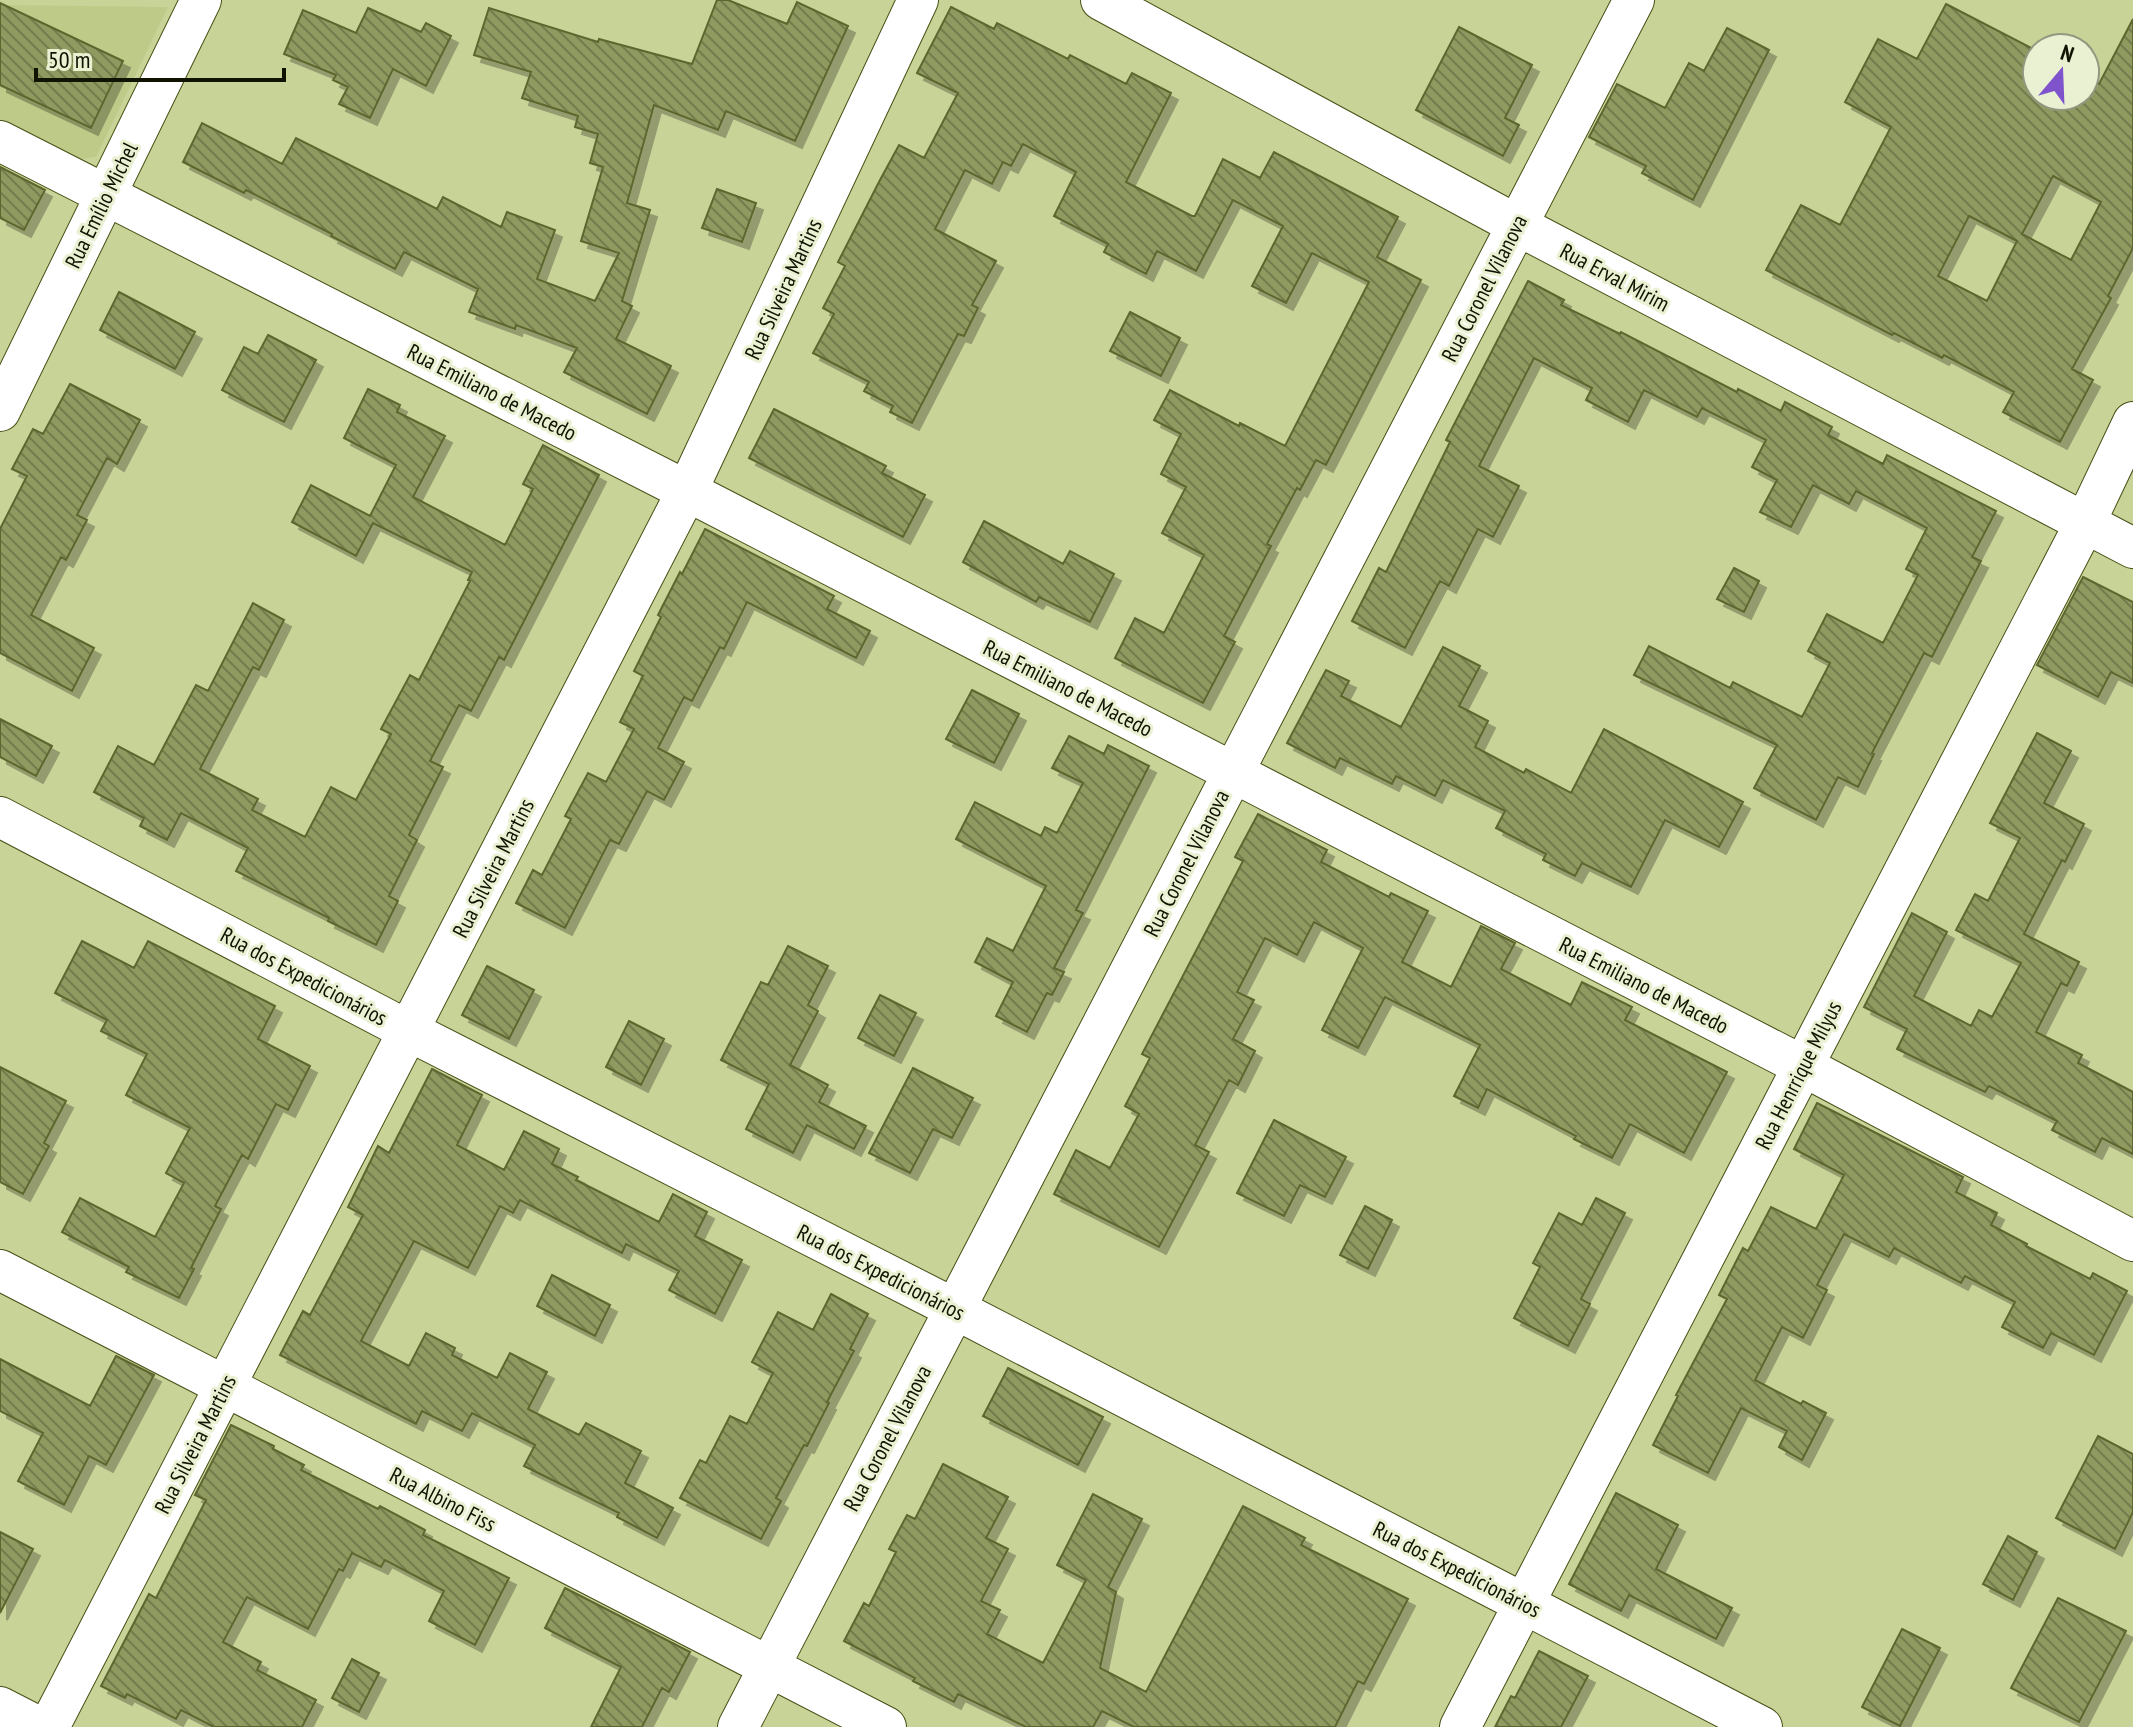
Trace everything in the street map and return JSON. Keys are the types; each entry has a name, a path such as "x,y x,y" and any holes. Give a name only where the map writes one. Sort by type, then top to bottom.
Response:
{"street":[{"name":"Rua Emílio Michel","path":"0,411 201,0"},
{"name":"Rua Silveira Martins","path":"49,1727 687,491 918,0"},
{"name":"Rua Erval Mirim","path":"1101,0 1517,225 2133,548"},
{"name":"Rua Coronel Vilanova","path":"738,1727 1634,0"},
{"name":"Rua Emiliano de Macedo","path":"0,141 1803,1066 2133,1241"},
{"name":"Rua Henrrique Milyus","path":"1460,1727 2085,523 2133,422"},
{"name":"Rua dos Expedicionários","path":"0,817 409,1031 955,1309 1762,1727"},
{"name":"Rua Albino Fiss","path":"0,1270 886,1727"},
{"path":"0,1707 39,1727"}],"shaded area":[{"path":"0,5 168,7 96,157 0,169"}],"building":[{"path":"717,0 728,0 787,24 797,2 848,26 795,141 726,111 718,130 654,105 627,203 650,210 622,301 632,306 616,339 671,366 647,414 564,372 577,348 516,325 515,329 469,312 478,289 404,252 395,269 246,190 244,193 183,162 202,123 282,164 296,138 437,209 443,197 501,227 507,212 555,230 537,279 595,301 619,253 581,241 603,167 590,163 598,134 575,127 578,116 522,98 531,72 474,55 489,8 598,42 599,39 692,64"},
{"path":"0,3 123,61 91,128 0,85"},
{"path":"1946,4 2021,43 2021,112 2101,112 2101,80 2133,19 2133,248 2108,296 2111,298 2072,369 2093,380 2060,442 2003,412 2014,392 1944,355 1942,358 1894,333 1892,335 1766,270 1801,205 1840,225 1891,127 1845,102 1878,39 1917,59","holes":["2053,176 2101,202 2071,260 2022,234","1969,216 2017,241 1987,301 1938,276"]},
{"path":"951,7 994,29 997,23 1068,59 1070,55 1126,84 1132,73 1171,93 1126,182 1195,216 1223,159 1260,178 1274,152 1398,217 1377,257 1421,280 1326,465 1316,460 1267,544 1271,546 1224,636 1235,642 1203,703 1115,658 1135,618 1164,633 1204,555 1162,533 1186,487 1161,474 1181,434 1154,420 1170,390 1285,446 1369,282 1312,253 1286,303 1252,286 1283,226 1233,200 1196,271 1157,251 1146,274 1104,252 1108,244 1054,216 1076,172 1023,144 1011,166 1003,162 992,184 965,170 935,229 996,261 972,305 978,308 964,336 958,334 912,423 890,412 893,406 864,391 869,382 813,353 834,314 823,308 845,266 838,262 899,145 924,158 958,93 917,73"},
{"path":"368,8 421,32 426,23 451,36 426,86 393,69 370,118 339,104 348,87 333,80 336,75 284,54 303,10 356,33"},
{"path":"1459,27 1532,65 1505,118 1519,125 1503,156 1416,110"},
{"path":"1727,28 1769,50 1693,200 1642,173 1646,166 1589,137 1617,84 1665,108 1689,63 1704,71"},
{"path":"0,167 45,190 24,230 0,218"},
{"path":"717,189 756,203 742,242 702,228"},
{"path":"1528,281 1564,300 1561,305 1737,392 1738,389 1781,411 1785,402 1832,427 1828,435 1883,464 1887,455 1996,511 1972,557 1981,561 1932,657 1924,653 1872,753 1858,787 1838,777 1816,820 1754,788 1777,745 1634,675 1649,646 1730,688 1733,682 1802,717 1830,663 1808,651 1827,614 1883,643 1918,575 1906,569 1927,528 1856,491 1849,504 1813,485 1791,527 1760,512 1777,480 1752,467 1766,440 1702,408 1697,417 1644,390 1628,422 1586,400 1592,388 1534,358 1479,466 1519,486 1493,537 1478,529 1449,586 1440,581 1405,648 1352,621 1379,568 1386,572 1450,442 1446,440"},
{"path":"119,292 195,332 175,369 100,330"},
{"path":"1130,312 1180,338 1161,376 1110,351"},
{"path":"268,335 316,360 284,422 222,390 244,347 258,354"},
{"path":"70,384 140,420 117,464 107,458 77,515 87,520 66,560 61,557 31,615 94,648 72,691 0,653 0,529 27,476 12,469 33,429 43,434"},
{"path":"368,389 400,405 397,412 445,436 413,497 505,545 533,489 523,484 543,445 599,475 504,660 499,657 471,711 459,705 430,761 443,767 409,835 417,840 389,896 398,901 376,945 236,871 248,848 181,813 167,840 140,826 144,818 94,792 118,746 154,765 196,685 208,691 253,603 284,620 259,670 253,667 200,769 258,799 252,810 305,837 331,787 356,800 391,734 381,729 410,675 419,680 472,572 373,523 356,556 292,522 311,485 370,516 396,465 344,438"},
{"path":"774,409 886,466 882,473 925,495 903,537 749,458"},
{"path":"984,521 1063,564 1070,551 1114,574 1090,622 1039,597 1036,602 963,562"},
{"path":"705,529 834,596 827,609 870,631 856,658 747,602 724,649 720,647 692,701 684,697 658,748 684,762 664,800 647,791 619,844 610,840 565,928 516,903 533,870 542,875 571,819 565,816 588,773 606,782 634,729 620,722 643,676 634,671 661,617 658,615"},
{"path":"1734,568 1759,581 1744,612 1717,599"},
{"path":"2083,577 2133,602 2133,683 2111,672 2098,697 2037,665"},
{"path":"1443,647 1480,666 1459,706 1488,721 1475,747 1571,793 1604,729 1743,802 1719,847 1665,820 1631,887 1582,863 1575,876 1543,860 1546,854 1496,828 1505,811 1443,780 1435,796 1396,776 1392,784 1340,758 1335,768 1287,743 1326,670 1349,681 1341,696 1401,727"},
{"path":"972,690 1019,714 994,763 946,739"},
{"path":"0,719 52,746 36,776 0,757"},
{"path":"2037,733 2071,751 2044,803 2084,824 2024,934 2079,962 2067,986 2061,983 2036,1032 2082,1055 2078,1063 2133,1092 2133,1154 2102,1138 2095,1152 2052,1130 2057,1121 1989,1086 1985,1092 1897,1049 1907,1029 1864,1007 1912,913 1947,932 1914,996 1971,1026 1979,1010 1992,1017 2021,963 1956,930 1975,894 1988,901 2020,838 1990,823"},
{"path":"1069,736 1104,754 1108,745 1149,766 1076,910 1083,913 1054,968 1064,972 1052,995 1047,993 1027,1032 996,1016 1013,982 975,962 987,938 1013,951 1046,886 956,839 975,802 1041,836 1045,827 1057,833 1083,783 1052,768"},
{"path":"1258,814 1327,850 1321,862 1389,897 1391,893 1428,911 1402,962 1451,987 1481,926 1515,943 1501,969 1571,1005 1582,982 1632,1007 1625,1020 1727,1072 1684,1153 1630,1124 1612,1158 1487,1089 1478,1108 1454,1096 1480,1045 1385,997 1358,1048 1322,1030 1363,948 1314,922 1297,955 1265,938 1237,992 1254,1000 1233,1039 1255,1051 1238,1085 1229,1080 1195,1145 1209,1152 1159,1247 1054,1194 1076,1150 1110,1168 1139,1114 1125,1106 1150,1058 1142,1054 1243,861 1235,857"},
{"path":"82,941 134,968 148,941 275,1006 258,1039 310,1066 288,1110 276,1104 248,1159 242,1155 215,1206 221,1209 179,1298 126,1272 129,1267 62,1232 80,1198 155,1237 184,1183 166,1173 190,1128 126,1095 147,1054 101,1031 107,1020 55,993"},
{"path":"788,946 828,966 808,1005 818,1011 790,1065 828,1085 819,1102 866,1126 854,1149 807,1125 793,1153 746,1129 769,1084 721,1060 761,982 768,985"},
{"path":"487,966 534,990 509,1039 462,1015"},
{"path":"880,995 916,1013 894,1056 858,1038"},
{"path":"629,1021 664,1039 641,1085 606,1067"},
{"path":"0,1067 66,1101 44,1143 49,1146 23,1194 0,1182"},
{"path":"913,1068 973,1098 952,1138 933,1129 910,1173 869,1153"},
{"path":"432,1069 482,1095 457,1145 504,1170 524,1131 559,1149 552,1164 578,1177 576,1180 659,1222 673,1194 707,1212 695,1236 742,1260 715,1314 669,1290 679,1271 626,1244 622,1253 520,1200 513,1213 500,1206 468,1268 414,1241 361,1341 409,1366 426,1333 455,1348 452,1355 497,1378 510,1353 547,1372 528,1409 579,1435 586,1423 641,1451 625,1483 673,1508 657,1538 617,1517 619,1513 524,1466 535,1445 472,1413 462,1431 422,1411 416,1424 280,1355 303,1311 310,1315 363,1215 348,1207 378,1146 389,1153"},
{"path":"1817,1103 1963,1177 1956,1192 1997,1213 1991,1225 2090,1279 2093,1273 2127,1291 2094,1355 2051,1333 2043,1348 2002,1327 2015,1302 1965,1276 1961,1283 1894,1248 1889,1257 1844,1234 1817,1285 1827,1290 1803,1338 1782,1327 1755,1380 1826,1413 1802,1460 1779,1447 1787,1431 1741,1408 1708,1473 1653,1445 1727,1299 1719,1295 1743,1248 1748,1251 1771,1207 1816,1229 1844,1175 1794,1149"},
{"path":"1274,1120 1346,1157 1325,1197 1300,1185 1284,1216 1237,1193"},
{"path":"1596,1198 1625,1213 1581,1299 1590,1304 1568,1346 1514,1318 1540,1267 1533,1263 1559,1213 1582,1225"},
{"path":"1365,1206 1392,1220 1368,1269 1340,1255"},
{"path":"552,1275 610,1305 595,1336 537,1306"},
{"path":"831,1294 868,1314 850,1349 854,1351 829,1403 776,1498 781,1501 761,1539 680,1498 700,1460 706,1463 730,1416 747,1424 773,1373 752,1362 778,1312 813,1330"},
{"path":"116,1356 154,1375 106,1465 89,1456 64,1505 18,1481 43,1433 0,1411 0,1359 90,1406"},
{"path":"1008,1368 1103,1417 1078,1465 983,1416"},
{"path":"231,1425 304,1465 301,1470 378,1509 380,1506 425,1530 423,1535 509,1578 475,1645 429,1621 444,1591 385,1560 381,1567 352,1553 343,1571 339,1569 308,1629 247,1597 223,1642 261,1662 257,1670 316,1700 302,1727 214,1727 181,1710 176,1719 127,1694 125,1698 101,1686 149,1594 156,1598 206,1500 195,1495"},
{"path":"2098,1436 2133,1454 2133,1512 2115,1549 2056,1518"},
{"path":"943,1464 1008,1497 986,1538 1008,1549 981,1601 1000,1610 987,1634 1043,1663 1086,1580 1057,1565 1093,1494 1142,1519 1108,1587 1116,1592 1100,1668 1146,1692 1243,1506 1305,1538 1301,1545 1408,1599 1364,1684 1358,1681 1335,1727 1134,1727 1102,1711 1093,1727 1026,1727 958,1694 954,1702 844,1641 864,1603 869,1606 896,1552 889,1549 907,1515 915,1519"},
{"path":"1616,1493 1678,1525 1656,1569 1732,1608 1716,1639 1629,1595 1621,1611 1569,1584"},
{"path":"0,1532 33,1549 0,1613"},
{"path":"2008,1536 2037,1552 2013,1600 1983,1584"},
{"path":"565,1588 690,1652 669,1692 662,1688 642,1727 591,1727 621,1667 545,1628"},
{"path":"2058,1598 2126,1631 2079,1722 2011,1688"},
{"path":"1902,1629 1940,1648 1900,1726 1862,1707"},
{"path":"1539,1651 1588,1676 1561,1727 1495,1727 1511,1696 1515,1698"},
{"path":"352,1659 379,1673 359,1712 332,1698"}]}
